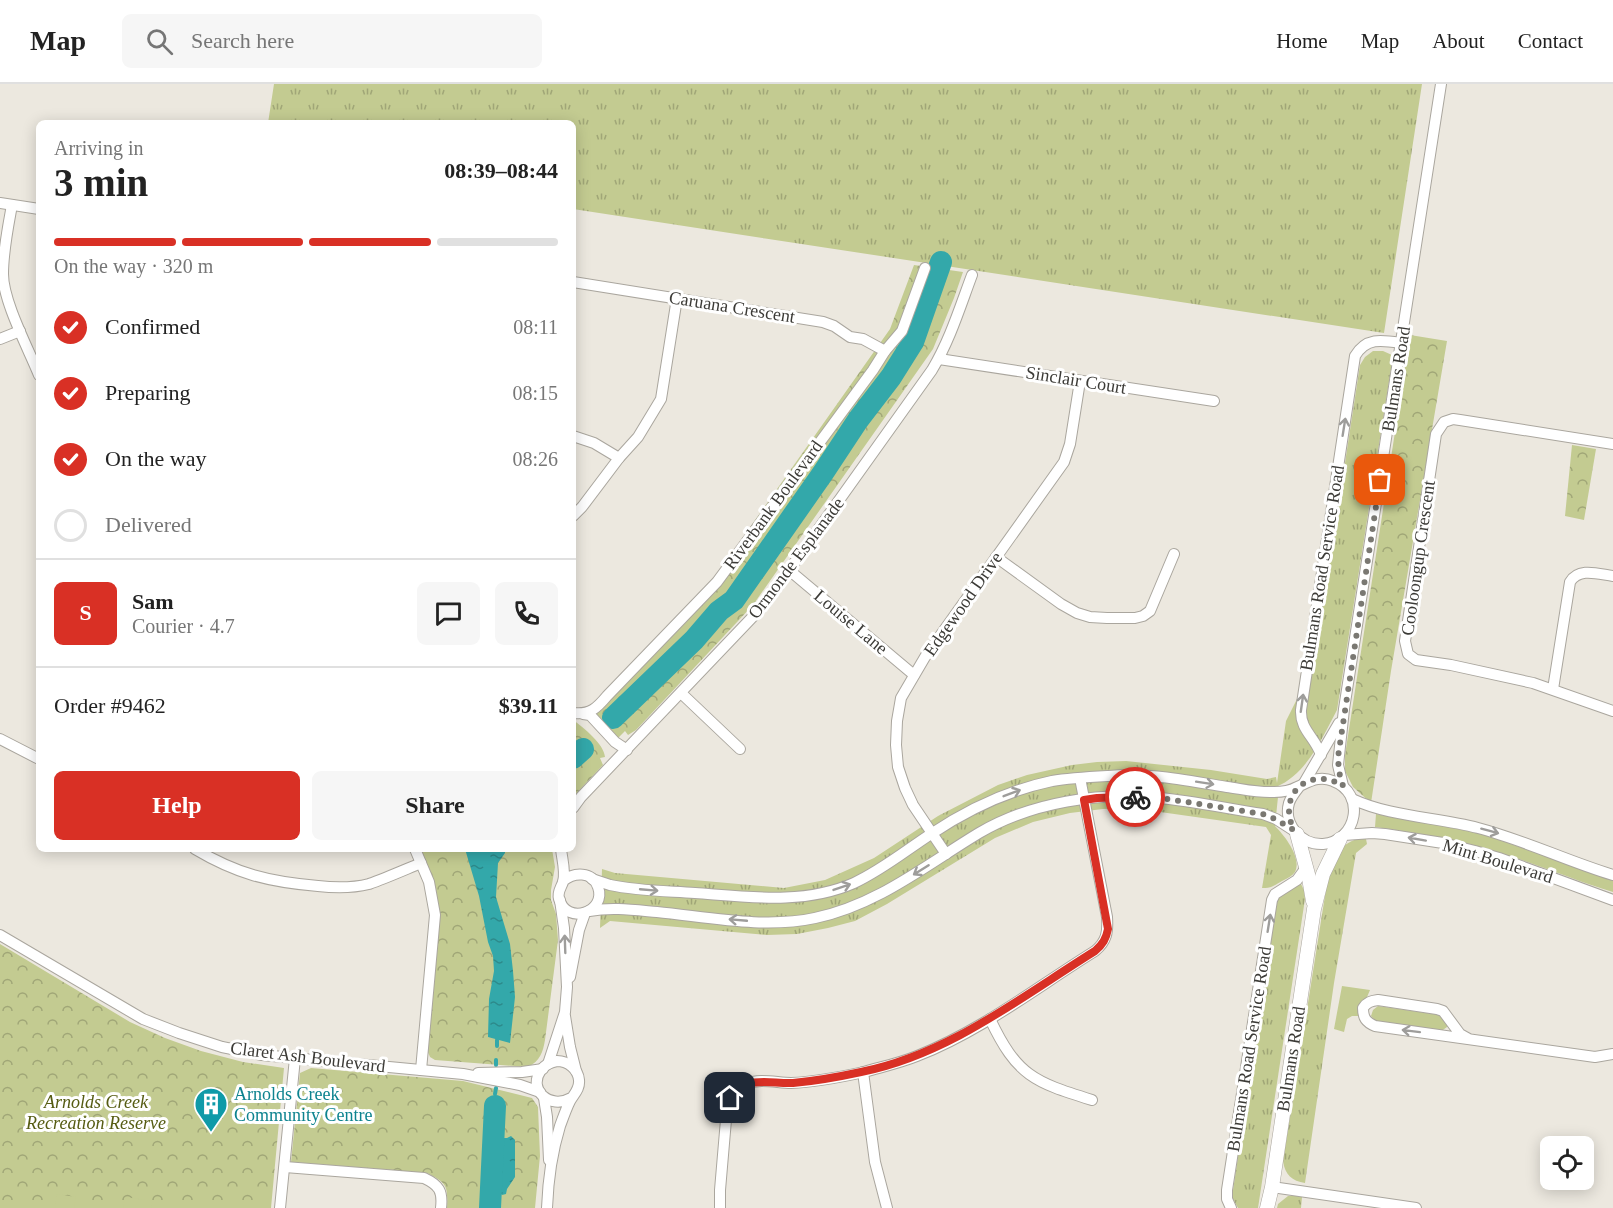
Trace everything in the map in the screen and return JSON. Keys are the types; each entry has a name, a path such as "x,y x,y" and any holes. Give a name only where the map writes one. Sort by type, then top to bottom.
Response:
{"street":[{"name":"Bulmans Road","path":"1343,786 1338,765 1344,709 1441,84"},
{"path":"36,209 6,204 3,276 7,298 36,368"},
{"name":"Riverbank Boulevard","path":"578,714 598,707 717,582 885,351 902,332 925,268"},
{"name":"Ormonde Esplanade","path":"576,804 758,612 939,359 972,274"},
{"name":"Caruana Crescent","path":"576,282 823,322 834,326 850,337 863,339 885,351"},
{"path":"576,513 638,437 661,399 677,298"},
{"path":"0,339 20,331"},
{"name":"Bulmans Road Service Road","path":"1321,755 1302,724 1300,710 1355,356 1365,344 1374,341 1401,343"},
{"name":"Sinclair Court","path":"939,359 1214,401"},
{"name":"Edgewood Drive","path":"946,854 913,805 898,767 897,721 901,698 914,675 1064,462 1070,444 1080,381"},
{"name":"Cooloongup Crescent","path":"1613,444 1453,419 1444,422 1436,434 1405,641 1408,654 1412,658 1553,689 1613,711"},
{"path":"576,437 594,443 620,458"},
{"path":"996,557 1077,614 1090,617 1135,618 1150,611 1174,554"},
{"name":"Louise Lane","path":"789,570 914,675"},
{"path":"1553,689 1570,582 1578,573 1584,572 1613,576"},
{"path":"681,693 740,749"},
{"name":"Bulmans Road","path":"1301,785 1334,734 1344,709"},
{"name":"Riverbank Boulevard","path":"578,714 590,716 615,742 627,750"},
{"path":"0,739 36,757"},
{"path":"560,900 567,911 579,914 619,909 766,922 813,919 838,912 882,894 982,832 1038,808 1084,800 1130,796 1161,798 1263,814 1275,819 1307,841 1318,844 1329,843 1342,837 1350,828 1354,818 1354,808 1352,799 1343,786 1324,778 1313,779 1286,791 1258,792 1149,775 1080,778 1053,781 1020,789 987,803 932,833 885,866 854,883 792,899 640,889 612,885 574,874 563,881"},
{"path":"720,1208 727,1108 736,1089 756,1081 791,1083 863,1072 916,1056 990,1018 1102,945 1107,937 1107,917 1080,778"},
{"path":"1295,832 1290,822 1289,803 1301,785"},
{"name":"Mint Boulevard","path":"1352,799 1376,808 1439,819 1506,835 1613,875"},
{"name":"Bulmans Road","path":"1295,832 1309,878 1314,909"},
{"name":"Mint Boulevard","path":"1342,837 1372,833 1385,834 1475,850 1613,900"},
{"name":"Bulmans Road","path":"1267,1208 1314,909 1323,874 1342,837"},
{"path":"200,852 220,864 256,877 291,884 328,887 368,884 421,863"},
{"path":"416,852 429,882 435,915 421,1070"},
{"path":"542,1095 551,1101 565,1102 571,1098 579,1086 565,1012 567,987 560,900 564,870 561,852"},
{"path":"563,852 598,888 599,898 593,908 587,912 580,927 567,987"},
{"name":"Bulmans Road Service Road","path":"1231,1208 1227,1199 1227,1190 1272,900 1275,894 1297,880 1305,869"},
{"name":"Claret Ash Boulevard","path":"0,935 143,1018 222,1047 262,1055 463,1074 520,1085 542,1095"},
{"path":"1469,1039 1460,1034 1443,1011 1437,1009 1378,1000 1371,1001 1363,1008 1365,1019 1375,1026 1594,1057 1613,1054"},
{"path":"550,1172 547,1117 542,1095 537,1086 538,1078 545,1066 565,1012"},
{"path":"990,1018 1012,1059 1026,1073 1057,1089 1092,1100"},
{"path":"280,1208 295,1058"},
{"path":"545,1066 559,1061 566,1063 576,1072"},
{"name":"Claret Ash Boulevard","path":"463,1074 522,1072 545,1066"},
{"path":"863,1072 875,1162 886,1208"},
{"path":"547,1208 550,1172 560,1127 571,1098"},
{"path":"285,1167 424,1178 433,1182 440,1190 441,1208"},
{"path":"1272,1187 1416,1208"}],"green space":[{"path":"274,84 1422,84 1384,333 576,209 576,120 268,120"},
{"path":"914,265 963,272 933,349 753,605 636,730 628,735 625,731 618,738 613,736 596,722 593,706 717,574 890,329"},
{"path":"1410,335 1447,341 1371,803 1353,787 1345,771 1345,755"},
{"path":"1373,351 1383,351 1392,355 1391,369 1337,710 1313,754 1296,773 1276,787 1278,797 1275,826 1288,841 1296,860 1297,866 1291,876 1272,887 1262,888 1271,835 1266,827 1132,808 1103,809 1070,813 1033,822 995,838 887,904 855,921 828,928 797,934 767,935 610,921 600,928 602,869 615,873 784,888 825,880 874,858 938,816 998,785 1027,775 1072,765 1126,761 1211,770 1267,779 1276,777 1277,783 1286,721 1314,665 1360,365"},
{"path":"1572,445 1596,449 1584,520 1565,516"},
{"path":"576,722 601,747 605,757 600,758 603,765 576,794"},
{"path":"1376,814 1480,833 1613,880 1613,892 1487,849 1375,827"},
{"path":"1360,838 1366,839 1367,844 1356,853 1334,983 1305,1183 1296,1181 1290,1176 1285,1170 1283,1161 1327,883 1336,855 1345,845"},
{"path":"419,852 552,852 555,867 551,900 556,914 558,940 544,1044 538,1059 532,1065 528,1067 435,1060 430,1057 427,1050 439,916"},
{"path":"1300,882 1305,899 1258,1208 1238,1208 1232,1197 1276,902 1280,894"},
{"name":"Arnolds Creek Recreation Reserve","path":"0,944 130,1022 165,1038 201,1051 243,1062 284,1068 271,1208 0,1208"},
{"path":"1342,986 1370,990 1359,1016 1347,1019 1344,1032 1334,1029"},
{"path":"1378,1006 1441,1015 1447,1027 1440,1032 1377,1023 1371,1016 1373,1010"},
{"path":"311,1068 463,1081 532,1098 538,1107 540,1156 535,1208 447,1208 445,1186 427,1173 291,1162 300,1073"},
{"path":"57,1194 76,1197 74,1208 55,1208"},
{"path":"1288,1196 1302,1197 1301,1208 1277,1208 1278,1204"},
{"path":"125,1197 152,1201 151,1208 123,1208"}],"water":[{"path":"466,852 505,852 498,863 496,897 510,944 513,971 515,997 510,1043 488,1037 489,999 494,971 493,956"},
{"path":"511,1136 515,1140 515,1177 506,1194 502,1195 498,1191 496,1194 491,1191 489,1185 489,1157 497,1138"}],"waterway":[{"path":"613,718 694,640 719,611 734,600 858,420 891,377 913,342 941,262"},
{"path":"576,755 583,749"},
{"path":"497,1040 497,1046"},
{"path":"496,1060 496,1065"},
{"path":"495,1094 496,1088"},
{"path":"490,1208 495,1106"}],"way so far":[{"path":"1135,797 1161,798 1263,814 1294,830 1288,812 1289,803 1299,787 1313,779 1324,778 1343,786 1338,757 1380,480"}],"place":[{"name":"Arnolds Creek Community Centre","path":"211,1133"}],"route":[{"path":"730,1098 736,1089 756,1081 791,1083 826,1078 863,1072 916,1056 990,1018 1095,951 1107,937 1108,929 1084,800 1135,797"}]}
